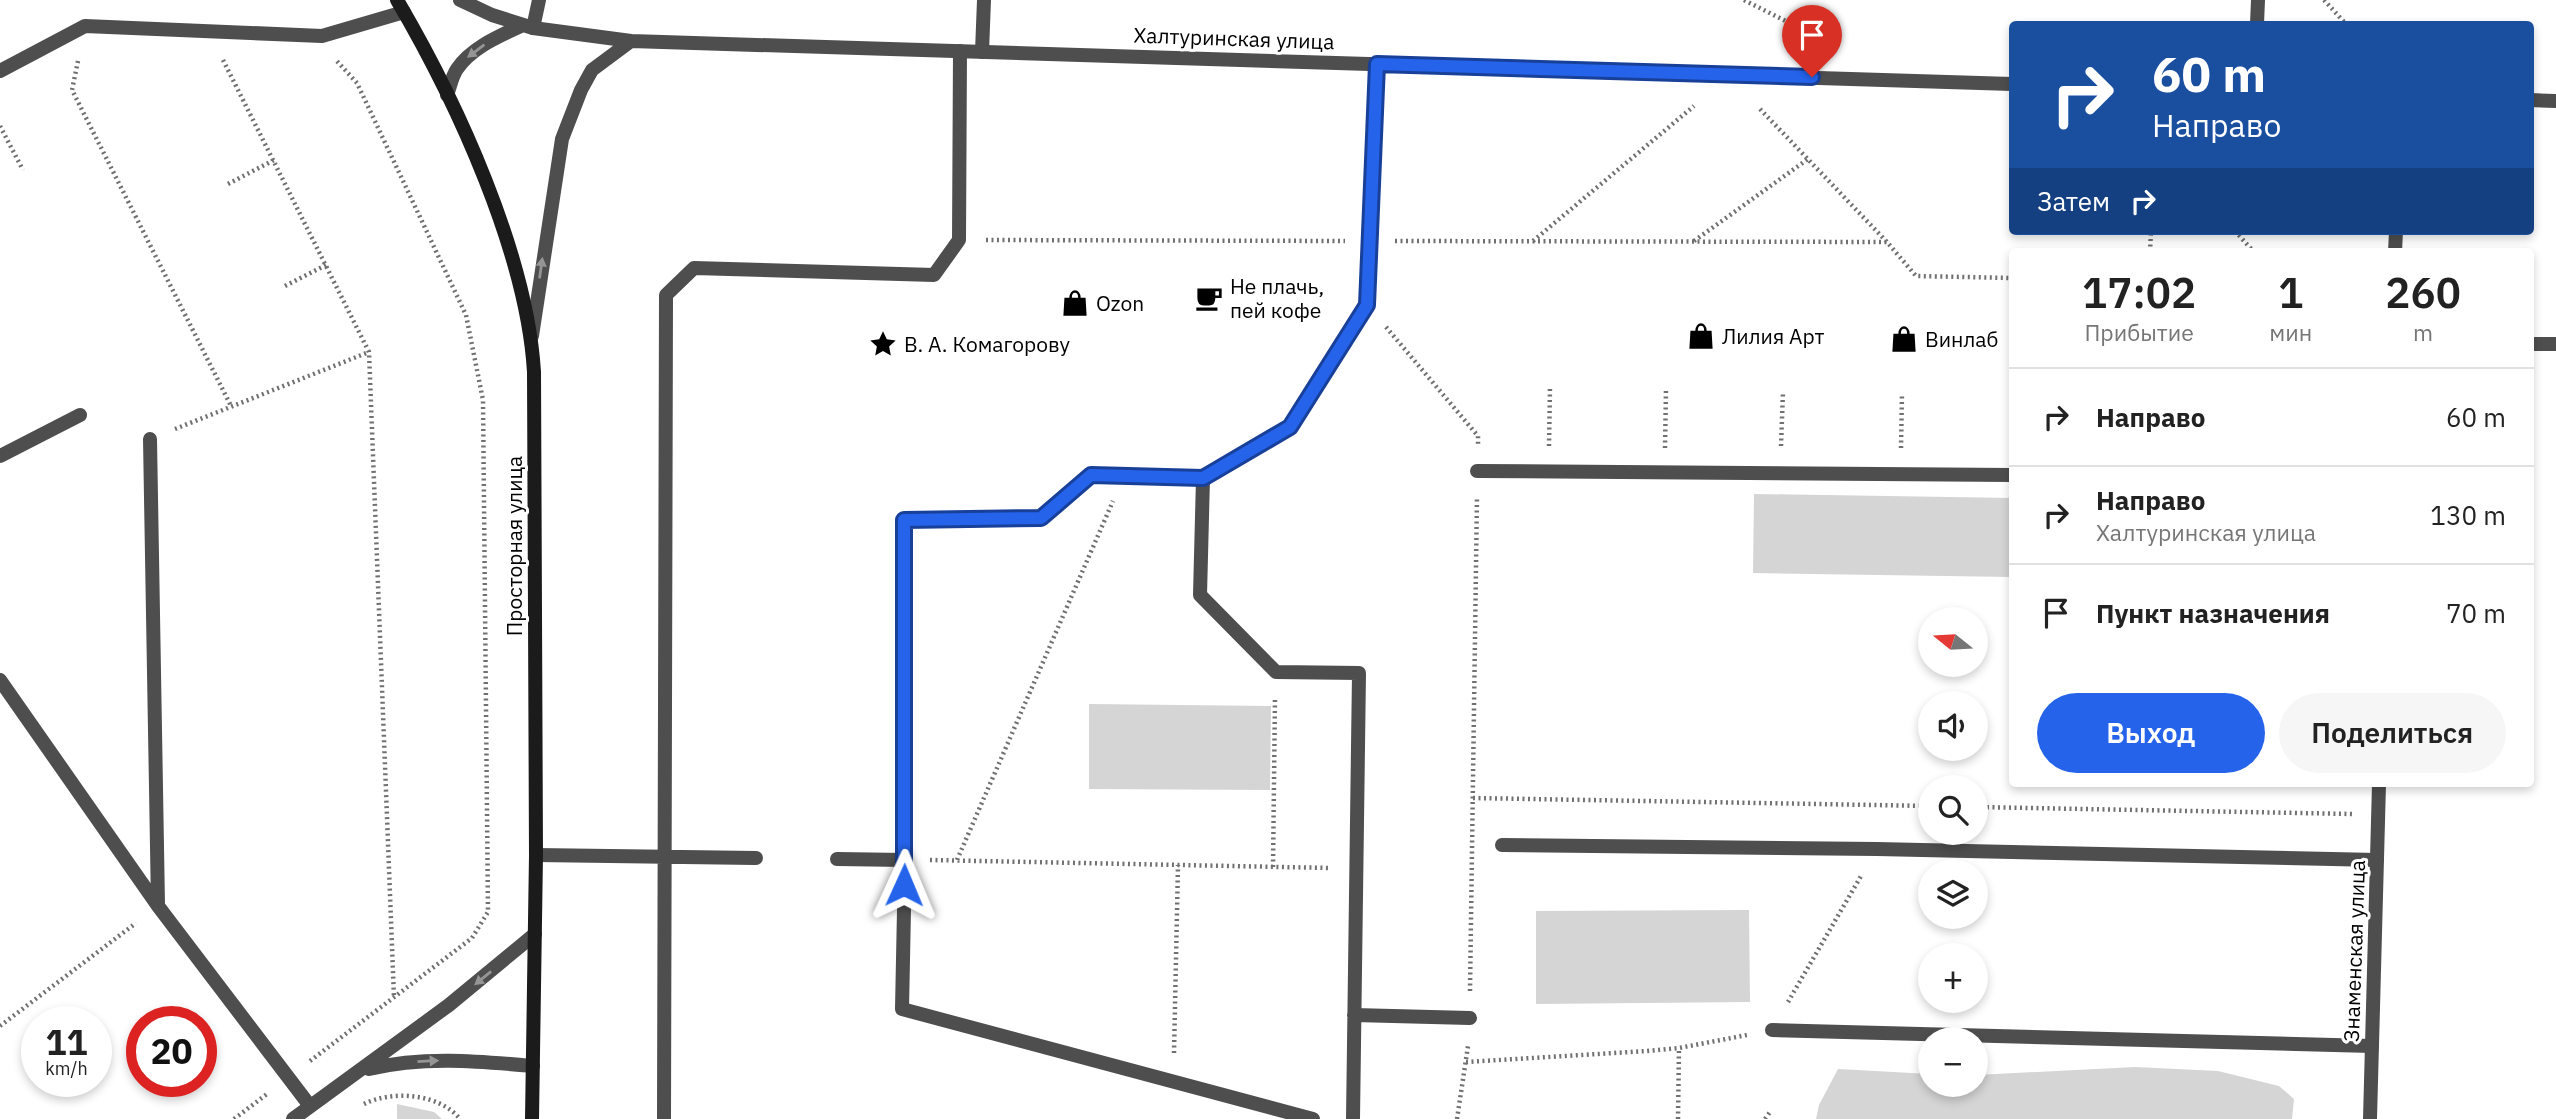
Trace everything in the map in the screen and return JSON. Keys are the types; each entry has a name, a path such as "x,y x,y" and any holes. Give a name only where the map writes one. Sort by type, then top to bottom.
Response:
{"main road":[{"name":"Просторная улица","path":"400,6 429,57 481,172 510,251 532,336 536,855 532,1119"}],"street":[{"name":"Халтуринская улица","path":"460,0 492,15 528,27 631,41 2009,83"},
{"path":"447,95 456,70 471,54 492,40 528,27 539,0"},
{"path":"982,52 984,0"},
{"path":"2257,21 2258,0"},
{"path":"0,71 85,26 322,36 400,6"},
{"path":"532,336 562,139 581,90 592,70 631,41"},
{"path":"664,1119 666,295 694,268 934,275 959,240 960,51"},
{"path":"1313,1119 902,1009 905,860 904,520 1041,518 1091,475 1203,478 1290,427 1367,305 1377,64"},
{"path":"2534,100 2556,101"},
{"path":"2534,344 2556,344"},
{"path":"0,456 80,415"},
{"path":"150,439 158,906"},
{"path":"1477,471 2009,475"},
{"path":"1203,478 1200,594 1276,672 1359,673 1353,1119"},
{"path":"0,680 158,906 310,1106"},
{"name":"Знаменская улица","path":"2370,1119 2379,787"},
{"path":"1502,845 1877,849 2377,860"},
{"path":"536,855 756,858"},
{"path":"837,859 905,860"},
{"path":"292,1119 449,1005 535,934"},
{"path":"1354,1015 1470,1018"},
{"path":"1772,1030 2372,1046"},
{"path":"360,1071 417,1061 445,1060 533,1066"}],"path":[{"path":"1744,0 1829,43"},
{"path":"2324,0 2343,21"},
{"path":"85,26 72,90 231,406"},
{"path":"209,31 369,352 394,999"},
{"path":"234,1119 472,938 488,912 483,400 466,315 357,83 332,55 322,36"},
{"path":"1532,241 1694,106"},
{"path":"1760,109 1916,276 2009,278"},
{"path":"0,126 23,170"},
{"path":"1693,242 1808,159"},
{"path":"228,184 274,160"},
{"path":"2239,235 2250,248"},
{"path":"959,240 1887,242"},
{"path":"285,286 326,265"},
{"path":"1367,305 1478,436 1470,1018 1457,1119"},
{"path":"150,439 369,352"},
{"path":"1549,471 1550,387"},
{"path":"1665,472 1666,389"},
{"path":"1781,473 1783,391"},
{"path":"1900,474 1902,393"},
{"path":"957,860 1124,475"},
{"path":"1273,867 1276,672"},
{"path":"1473,798 1918,806"},
{"path":"1988,807 2361,814"},
{"path":"1466,1062 1679,1048 1772,1030 1877,849"},
{"path":"905,860 1356,869"},
{"path":"1174,1082 1178,865"},
{"path":"0,1026 158,906"},
{"path":"1678,1119 1679,1048"},
{"path":"359,1107 368,1102 397,1096 429,1098 455,1113 460,1119"},
{"path":"1765,1119 1770,1112"}],"shaded area":[{"path":"1754,494 2009,498 2009,577 1753,573"},
{"path":"1089,704 1271,706 1270,790 1089,789"},
{"path":"1749,910 1750,1002 1536,1004 1536,911"},
{"path":"2135,1067 2218,1071 2279,1086 2294,1099 2292,1119 1816,1119 1819,1105 1838,1069 1918,1073 1918,1097 1988,1097 1988,1074"},
{"path":"397,1104 434,1112 442,1119 397,1119"}],"place":[{"name":"Не плачь, пей кофе","path":"1209,298"},
{"name":"Ozon","path":"1075,303"},
{"name":"Лилия Арт","path":"1701,336"},
{"name":"Винлаб","path":"1904,339"},
{"name":"В. А. Комагорову","path":"883,344"}],"route":[{"path":"904,885 904,520 1041,518 1091,475 1203,478 1290,427 1367,305 1377,64 1812,77"}]}
